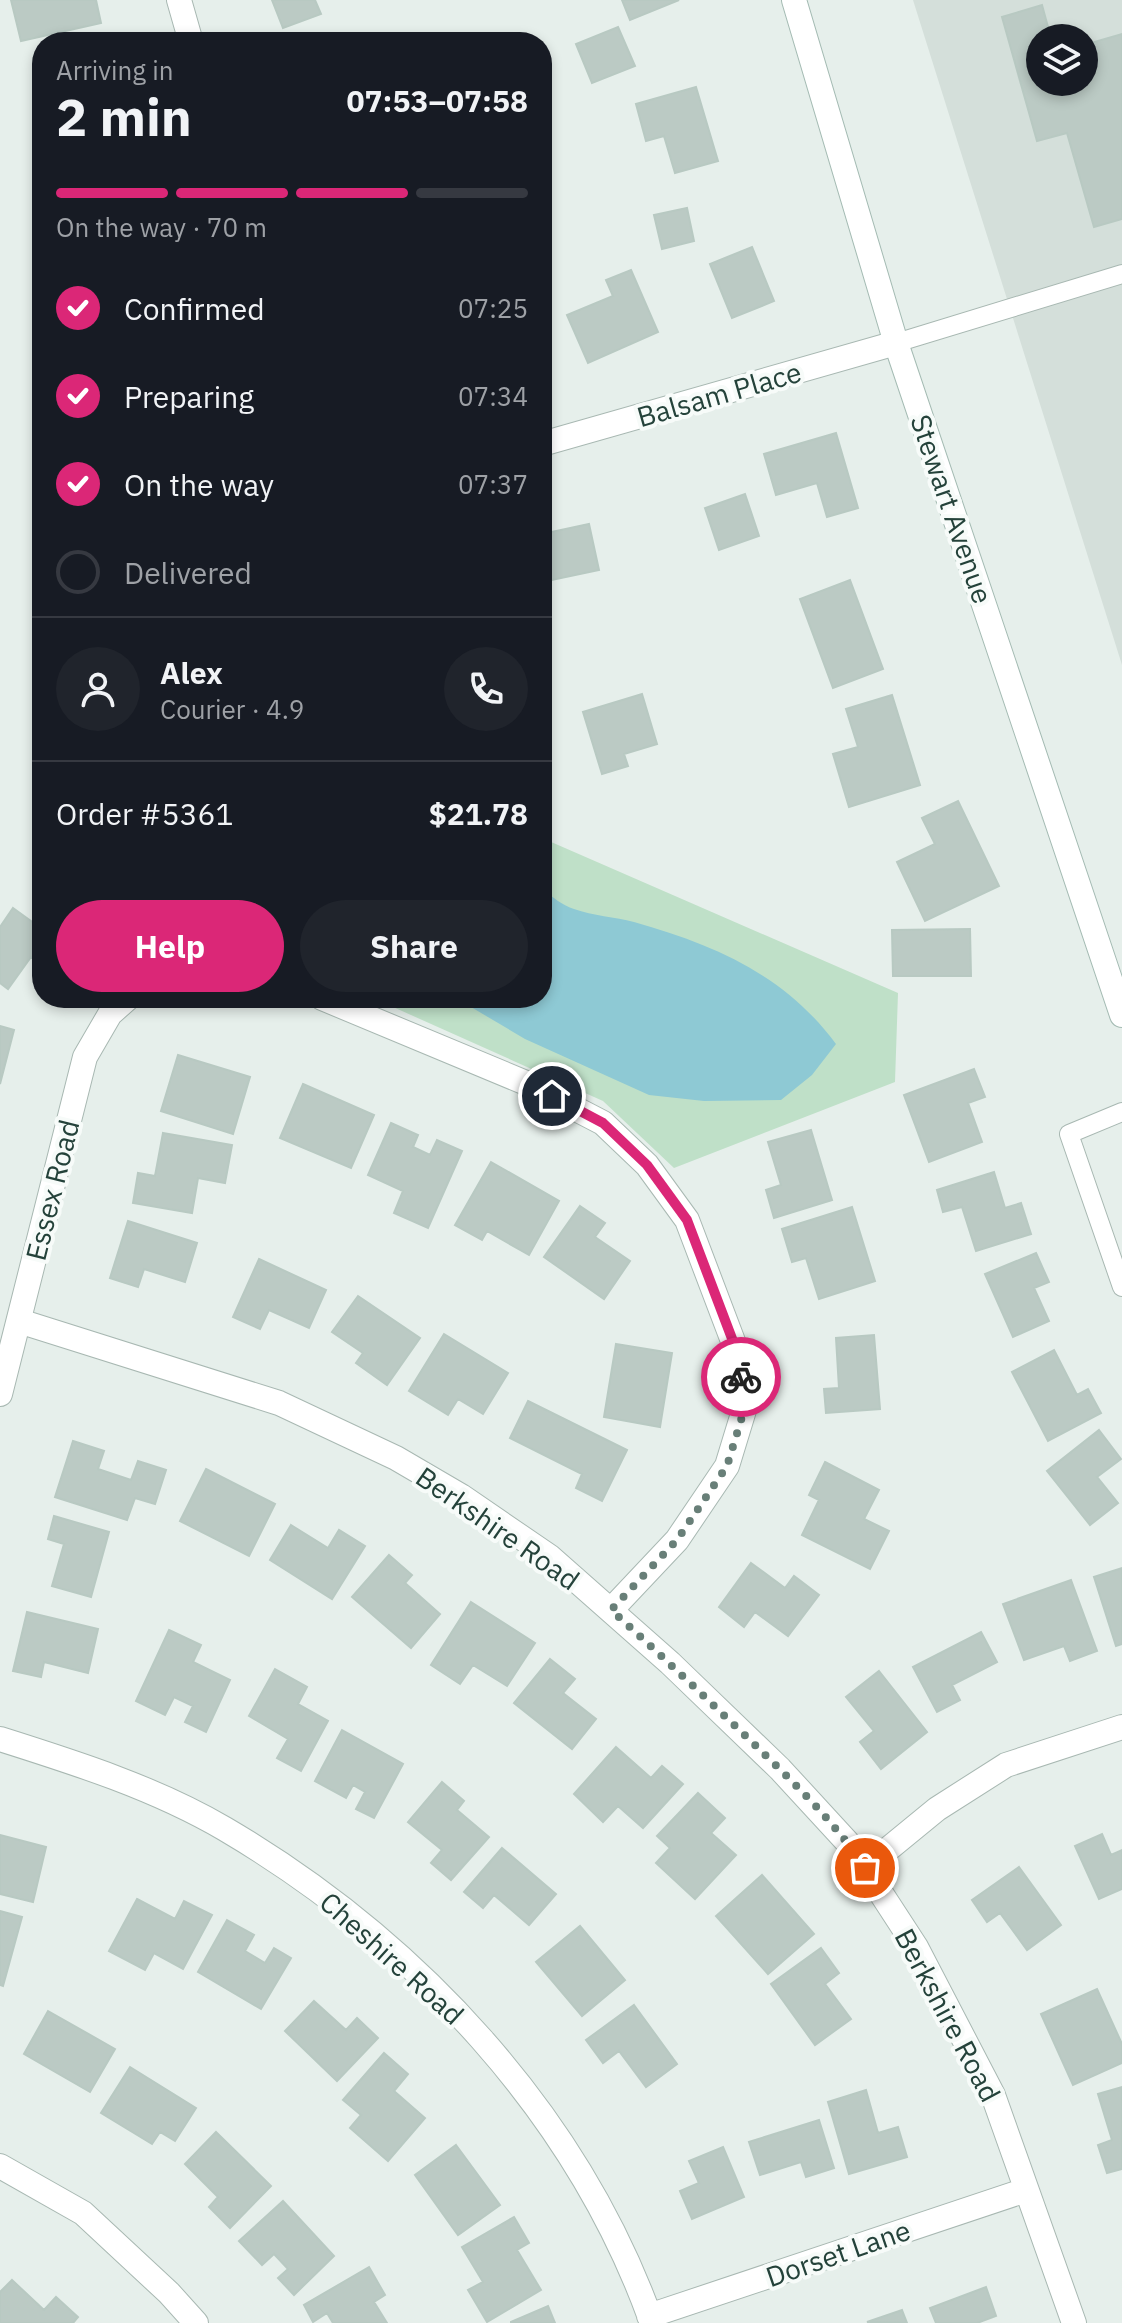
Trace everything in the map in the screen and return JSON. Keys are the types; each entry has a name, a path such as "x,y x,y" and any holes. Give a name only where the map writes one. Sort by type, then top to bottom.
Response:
{"street":[{"path":"179,0 188,32"},
{"name":"Stewart Avenue","path":"794,0 896,343 1122,1015"},
{"name":"Balsam Place","path":"552,441 896,343"},
{"name":"Essex Road","path":"0,1394 85,1057 110,1014 117,1008"},
{"path":"352,1008 526,1083 603,1123 647,1165 687,1220 739,1357 745,1407 727,1466 677,1540 611,1610"},
{"name":"Berkshire Road","path":"19,1321 279,1403 396,1458 461,1496 550,1557 670,1663 780,1769 849,1844 916,1947 993,2095 1074,2323"},
{"path":"865,1868 937,1809 1006,1765 1122,1727"},
{"name":"Cheshire Road","path":"0,1739 89,1768 152,1793 224,1828 338,1903 439,1992 528,2094 584,2177 629,2264 651,2319"},
{"path":"0,2166 83,2213 169,2293 196,2323"},
{"name":"Dorset Lane","path":"651,2319 1026,2190"}],"lane":[{"path":"896,343 1122,274"},
{"path":"1122,1112 1069,1134 1122,1287"}],"shaded area":[{"path":"913,0 1122,0 1122,665"}],"green space":[{"path":"552,842 898,993 895,1082 674,1168 603,1101 395,1008 552,1008"}],"water":[{"path":"552,896 570,908 634,922 693,941 746,966 794,999 836,1044 812,1075 781,1100 704,1101 649,1095 525,1039 473,1008 552,1008"}],"building":[{"path":"11,0 96,0 101,23 61,32 32,32 32,39 21,41"},
{"path":"272,0 315,0 321,14 283,28"},
{"path":"622,0 679,0 630,20"},
{"path":"1042,5 1047,24 1026,24 1026,96 1098,96 1098,41 1122,34 1122,219 1094,227 1067,133 1037,141 1002,17"},
{"path":"618,27 635,66 592,83 576,44"},
{"path":"696,87 718,161 675,173 664,136 646,141 636,104"},
{"path":"687,208 694,241 662,249 654,215"},
{"path":"752,247 774,301 732,318 710,264"},
{"path":"631,270 658,332 588,363 567,315 613,296 606,280"},
{"path":"836,433 858,508 827,517 817,483 776,495 764,454"},
{"path":"745,494 759,536 719,550 705,508"},
{"path":"589,524 599,570 552,580 552,532"},
{"path":"850,580 883,669 833,688 800,599"},
{"path":"642,694 657,744 624,754 628,766 602,774 583,712"},
{"path":"892,695 920,785 849,807 833,754 858,747 846,709"},
{"path":"958,801 999,886 925,921 897,862 935,844 922,818"},
{"path":"13,908 32,922 32,958 8,989 0,983 0,927"},
{"path":"970,929 971,976 893,976 892,930"},
{"path":"0,1026 14,1030 0,1084"},
{"path":"178,1055 250,1077 233,1134 161,1111"},
{"path":"974,1069 985,1097 968,1103 982,1142 929,1162 904,1095"},
{"path":"303,1084 374,1115 351,1168 280,1138"},
{"path":"391,1123 418,1135 413,1147 430,1155 437,1140 462,1151 428,1228 394,1213 403,1191 368,1175"},
{"path":"811,1130 832,1200 774,1218 766,1190 781,1185 768,1142"},
{"path":"163,1133 232,1145 225,1183 198,1178 192,1213 133,1203 138,1173 155,1176"},
{"path":"491,1162 559,1201 529,1255 487,1231 482,1240 455,1225"},
{"path":"994,1172 1005,1208 1021,1203 1031,1234 976,1251 962,1207 943,1212 937,1190"},
{"path":"580,1206 605,1223 595,1237 630,1261 604,1299 544,1257"},
{"path":"852,1207 875,1281 819,1299 806,1258 792,1262 782,1229"},
{"path":"128,1221 197,1243 185,1282 144,1269 138,1287 110,1278"},
{"path":"1036,1253 1049,1282 1034,1288 1049,1321 1013,1337 985,1274"},
{"path":"259,1259 326,1290 309,1328 269,1310 260,1329 233,1317"},
{"path":"358,1296 420,1338 387,1385 356,1363 363,1353 332,1332"},
{"path":"444,1334 508,1373 483,1414 458,1399 448,1415 409,1391"},
{"path":"874,1335 880,1409 826,1413 824,1389 839,1388 836,1338"},
{"path":"616,1344 672,1353 660,1427 604,1417"},
{"path":"1054,1350 1077,1395 1088,1389 1101,1413 1048,1441 1012,1372"},
{"path":"528,1401 627,1450 602,1501 576,1488 582,1474 510,1438"},
{"path":"1099,1430 1121,1459 1097,1477 1118,1503 1090,1525 1047,1471"},
{"path":"73,1441 104,1451 98,1469 131,1480 138,1461 166,1470 155,1504 135,1498 127,1520 55,1497"},
{"path":"825,1462 879,1490 864,1519 889,1531 870,1569 802,1535 819,1500 809,1495"},
{"path":"206,1469 275,1504 249,1556 180,1521"},
{"path":"54,1516 109,1532 91,1597 52,1586 64,1544 48,1539"},
{"path":"291,1525 328,1548 339,1530 365,1546 332,1599 270,1560"},
{"path":"389,1555 412,1575 405,1583 440,1614 411,1648 352,1597"},
{"path":"751,1563 785,1588 794,1576 819,1595 788,1636 755,1612 744,1627 719,1607"},
{"path":"1122,1568 1122,1644 1116,1646 1094,1577"},
{"path":"1071,1580 1097,1651 1070,1661 1064,1646 1024,1660 1003,1604"},
{"path":"471,1602 535,1643 507,1686 473,1665 460,1684 431,1665"},
{"path":"27,1612 98,1629 88,1673 44,1662 41,1677 13,1671"},
{"path":"169,1630 201,1645 193,1662 230,1680 206,1732 185,1722 193,1706 174,1697 165,1715 136,1701"},
{"path":"981,1632 997,1662 952,1685 960,1700 937,1712 913,1667"},
{"path":"550,1659 575,1679 563,1693 596,1719 572,1749 514,1703"},
{"path":"275,1669 307,1687 298,1704 328,1721 301,1771 277,1758 288,1739 249,1716"},
{"path":"879,1671 927,1732 881,1769 860,1742 874,1731 846,1697"},
{"path":"342,1730 403,1764 374,1818 356,1809 365,1792 353,1785 346,1798 315,1781"},
{"path":"616,1747 651,1778 662,1766 683,1784 643,1828 618,1806 603,1822 574,1794"},
{"path":"442,1782 464,1801 457,1810 489,1837 451,1880 431,1863 442,1850 408,1822"},
{"path":"698,1793 725,1818 711,1833 736,1855 695,1899 656,1863 670,1848 657,1836"},
{"path":"1102,1834 1111,1855 1122,1850 1122,1889 1099,1899 1075,1846"},
{"path":"0,1835 46,1847 33,1902 0,1894"},
{"path":"502,1848 556,1894 529,1925 494,1895 483,1908 464,1892"},
{"path":"1019,1867 1061,1925 1027,1950 1000,1913 987,1922 972,1900"},
{"path":"762,1875 814,1934 768,1974 716,1916"},
{"path":"137,1899 175,1919 184,1901 212,1915 183,1969 154,1953 145,1970 109,1951"},
{"path":"0,1911 22,1917 3,1986 0,1985"},
{"path":"227,1920 254,1935 245,1951 265,1963 274,1948 291,1958 261,2009 198,1972"},
{"path":"580,1926 625,1980 582,2016 536,1962"},
{"path":"821,1948 839,1973 825,1984 851,2019 815,2045 771,1984"},
{"path":"1097,1989 1122,2044 1122,2063 1073,2085 1041,2014"},
{"path":"314,2001 346,2030 357,2018 378,2038 337,2081 285,2031"},
{"path":"634,2005 677,2064 646,2087 619,2051 603,2063 586,2040"},
{"path":"48,2011 115,2049 90,2092 24,2054"},
{"path":"384,2053 408,2074 394,2091 425,2118 388,2161 350,2128 361,2115 343,2100"},
{"path":"130,2067 196,2108 175,2141 160,2132 152,2144 101,2113"},
{"path":"1122,2087 1122,2169 1107,2173 1098,2145 1112,2140 1098,2094"},
{"path":"866,2090 878,2133 898,2127 907,2157 849,2174 828,2102"},
{"path":"819,2120 834,2168 806,2177 801,2162 760,2175 749,2142"},
{"path":"216,2132 271,2186 230,2228 209,2207 218,2197 185,2164"},
{"path":"456,2145 500,2205 458,2235 415,2175"},
{"path":"723,2147 744,2197 692,2219 680,2191 699,2183 689,2161"},
{"path":"283,2201 334,2256 294,2295 278,2278 288,2269 274,2254 262,2265 239,2241"},
{"path":"514,2217 529,2243 517,2250 541,2290 487,2322 468,2290 483,2282 462,2247"},
{"path":"369,2267 385,2295 374,2302 387,2323 333,2323 327,2313 313,2322 304,2305"},
{"path":"12,2280 44,2310 56,2297 78,2317 73,2323 0,2323 0,2292"},
{"path":"986,2287 996,2316 977,2323 936,2323 930,2308"},
{"path":"548,2306 555,2323 511,2323 511,2322"},
{"path":"902,2310 907,2323 867,2322"}],"way so far":[{"path":"741,1377 745,1407 727,1466 677,1540 611,1610 780,1769 849,1844 865,1868"}],"route":[{"path":"552,1096 603,1123 647,1165 687,1220 739,1357 741,1377"}]}
